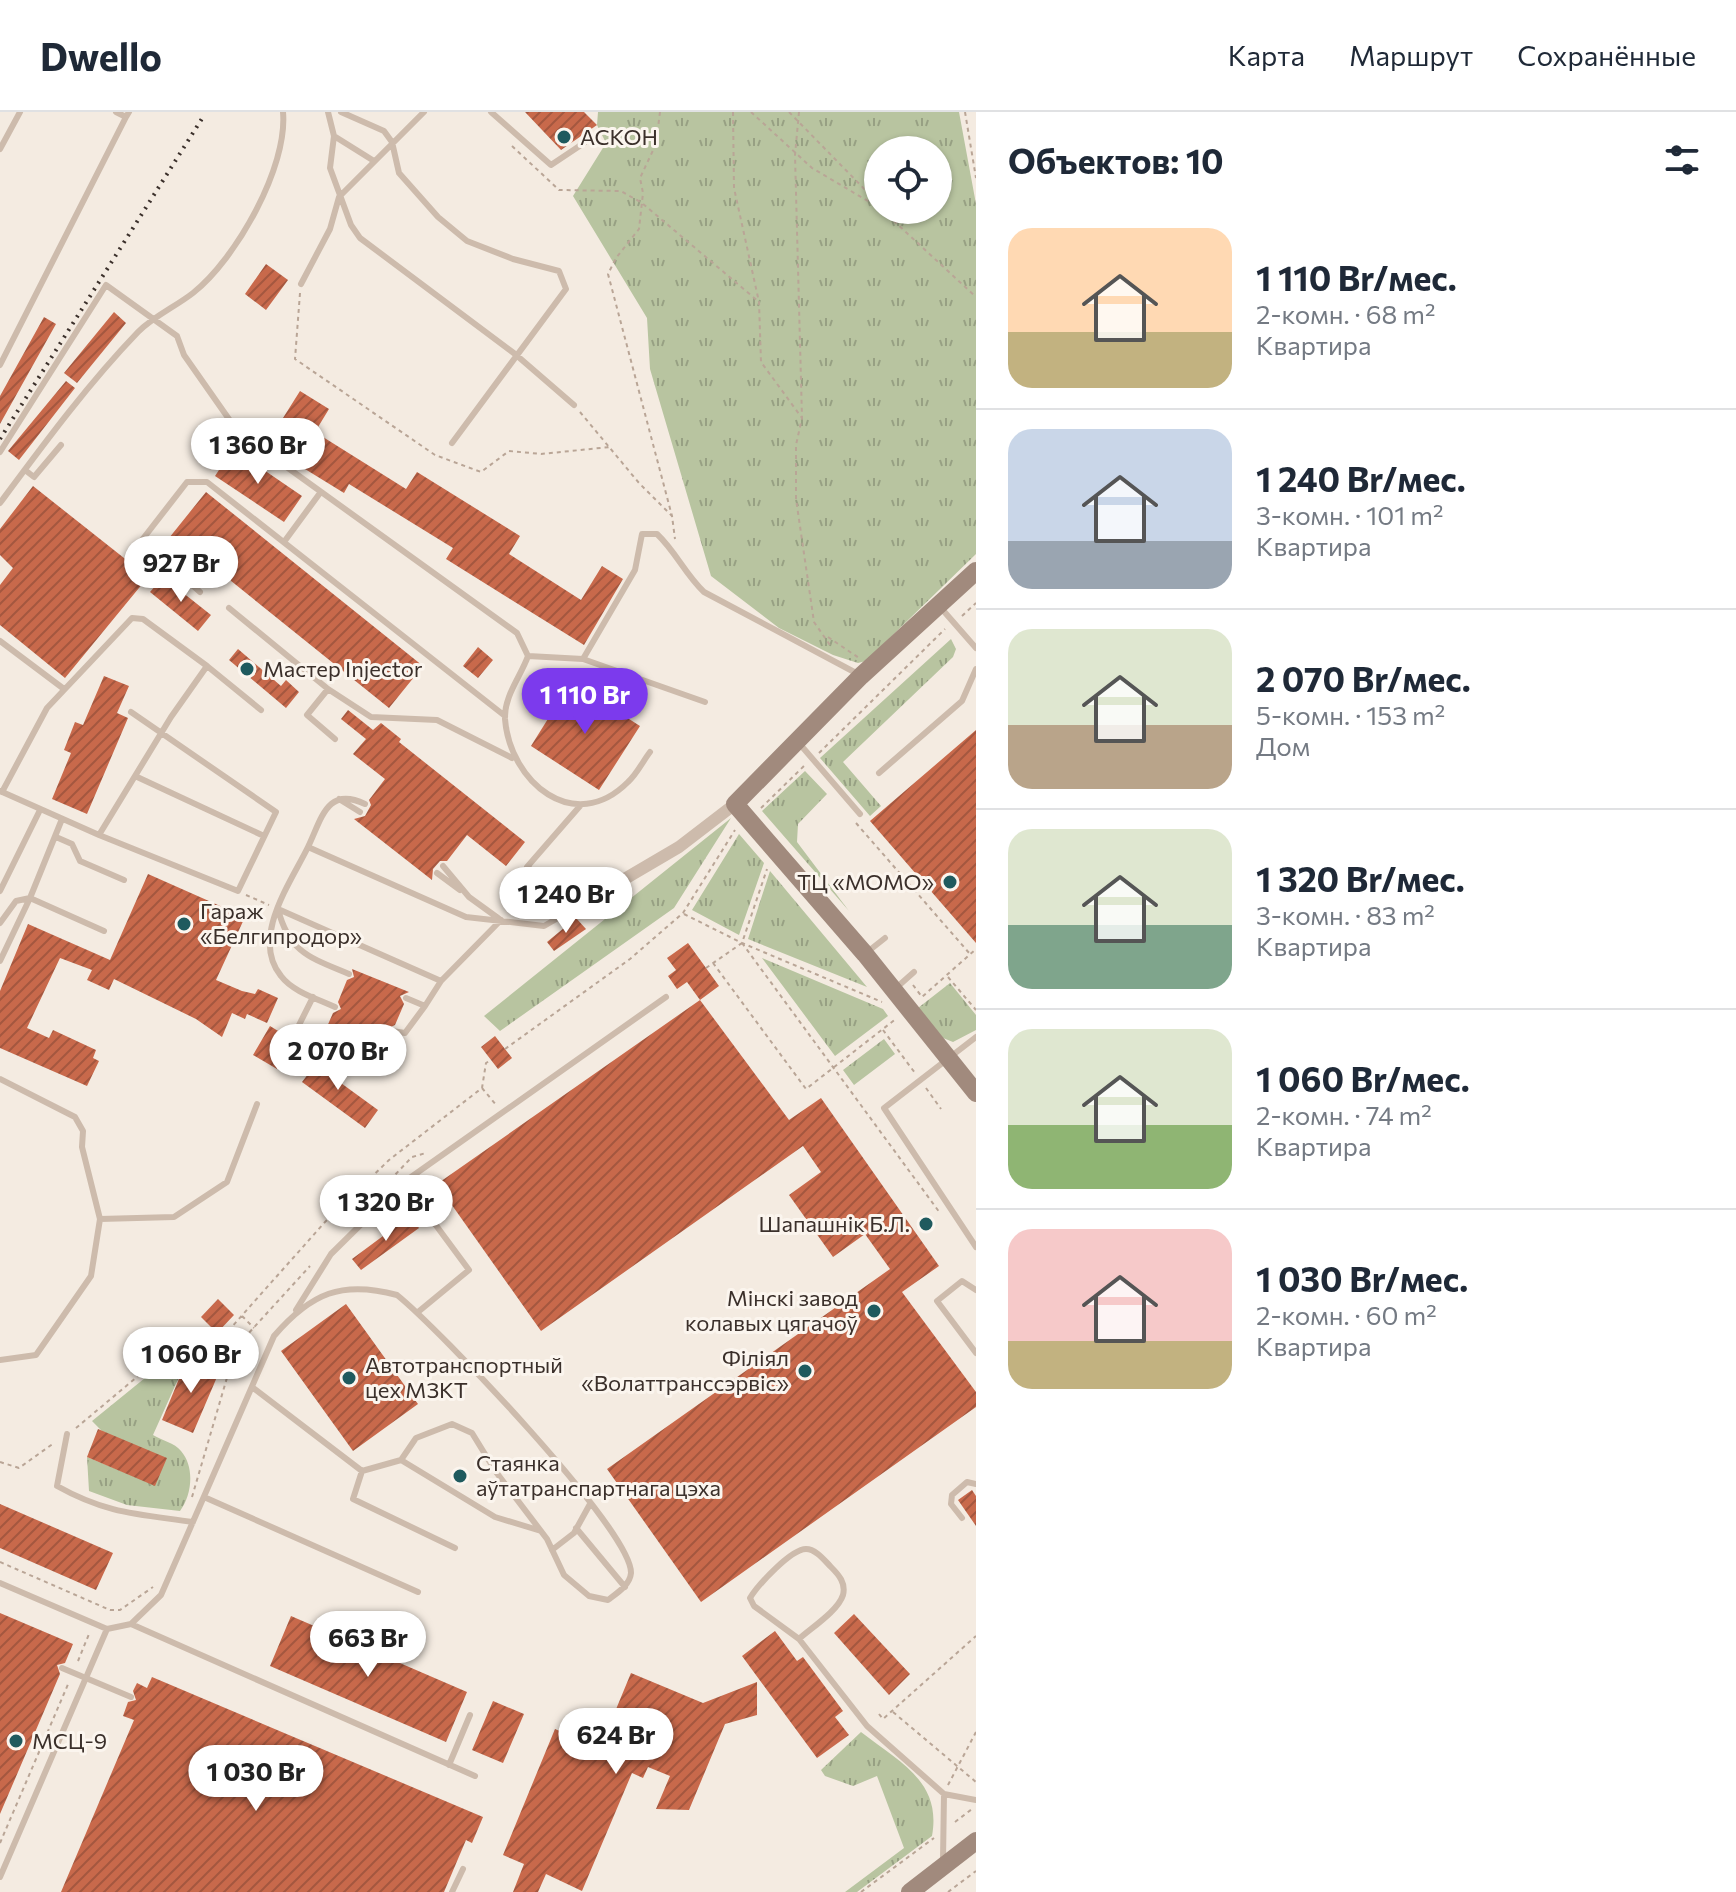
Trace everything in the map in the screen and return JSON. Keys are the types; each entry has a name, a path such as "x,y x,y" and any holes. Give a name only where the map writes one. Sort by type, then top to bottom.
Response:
{"street":[{"path":"575,908 679,847 735,804 860,667 938,606 976,571"},
{"path":"735,804 865,954 890,997 949,1058 976,1093"},
{"path":"910,1892 974,1845"}],"lane":[{"path":"0,149 20,112"},
{"path":"0,365 128,115 116,112"},
{"path":"0,503 58,425 154,318 193,293 233,247 276,163 285,130 283,112"},
{"path":"328,112 334,136 330,168 351,225 375,252 515,354 574,405"},
{"path":"341,112 384,131 392,142 399,173 438,217 467,241 513,259 559,271 566,289 452,443"},
{"path":"301,284 330,229 339,197 424,112"},
{"path":"491,112 551,165 584,143"},
{"path":"334,136 374,161"},
{"path":"0,452 106,285 177,336 184,355 238,432 517,633 528,656"},
{"path":"25,470 34,477 61,445"},
{"path":"200,592 142,540 187,482 207,482 505,716"},
{"path":"284,542 320,493"},
{"path":"583,659 635,570 642,534 657,534 676,551 685,573 704,592 837,660 860,667"},
{"path":"938,606 976,648"},
{"path":"229,608 328,689 371,717 437,720 512,758 546,795 580,806"},
{"path":"131,712 163,730 276,812 238,891 1,792 47,708 132,618 143,619 261,710"},
{"path":"0,641 64,689"},
{"path":"528,656 583,659 705,702"},
{"path":"512,758 505,716 509,695 528,656"},
{"path":"99,835 163,730 207,666"},
{"path":"879,773 962,701 976,669"},
{"path":"328,689 307,715 335,739"},
{"path":"796,740 860,814"},
{"path":"308,847 466,917 544,926 575,908 527,867 580,806 606,798 628,782 650,752"},
{"path":"135,776 264,836"},
{"path":"335,1007 293,987 274,965 270,933 278,909 328,806 337,798 350,797 365,804"},
{"path":"337,798 360,812"},
{"path":"0,891 40,810"},
{"path":"0,961 62,819"},
{"path":"56,837 72,844 80,861 124,880"},
{"path":"443,866 469,897"},
{"path":"437,873 501,920"},
{"path":"0,923 16,901 30,898 104,931"},
{"path":"278,909 282,925 296,949 349,974"},
{"path":"278,909 441,981"},
{"path":"392,1031 405,1033 441,981 501,920"},
{"path":"865,954 885,938"},
{"path":"890,997 914,972"},
{"path":"313,997 296,1031 356,1069"},
{"path":"0,1583 107,1629 131,1624 161,1595 274,1336 294,1313 331,1254 404,1182 666,997"},
{"path":"406,998 425,1006"},
{"path":"976,1037 884,1108 976,1247"},
{"path":"0,1079 75,1117 83,1131 82,1147 100,1219 91,1276 36,1355 0,1360"},
{"path":"100,1219 174,1217 227,1182 257,1104"},
{"path":"404,1182 469,1270 418,1312"},
{"path":"976,1290 962,1281 937,1301 976,1353"},
{"path":"294,1313 345,1287 371,1288 397,1295 418,1312 517,1415 590,1504 625,1553 631,1573 625,1587 608,1600 589,1596 564,1575 541,1531 496,1472 472,1433 452,1424 416,1438 401,1460 362,1471"},
{"path":"252,1387 362,1471"},
{"path":"67,1434 57,1486 92,1505 148,1518 193,1522"},
{"path":"401,1460 495,1517 541,1531"},
{"path":"362,1471 353,1499 455,1548"},
{"path":"962,1518 951,1504 952,1495 967,1482 976,1484"},
{"path":"204,1497 418,1592"},
{"path":"552,1550 576,1528 590,1504"},
{"path":"576,1528 625,1587"},
{"path":"799,1639 839,1603 844,1592 841,1577 817,1553 807,1549 794,1553 750,1598 754,1606 799,1639 867,1726 944,1794 976,1802"},
{"path":"131,1624 475,1776"},
{"path":"0,1877 107,1629"},
{"path":"62,1668 131,1697"},
{"path":"449,1765 470,1715"},
{"path":"942,1867 946,1830 944,1794"},
{"path":"452,1892 463,1869"}],"path":[{"path":"660,112 656,144 640,178 642,203 639,229 616,258 608,274 672,516 676,551"},
{"path":"733,112 734,188 759,302 761,362 802,418"},
{"path":"751,112 795,155 864,197"},
{"path":"789,112 864,190"},
{"path":"799,112 795,155 802,418 796,445 796,499 814,622 860,667"},
{"path":"965,112 976,178"},
{"path":"507,141 559,190 621,191 642,203 759,302"},
{"path":"899,224 976,297"},
{"path":"301,284 295,359 435,455 481,472 509,451 541,454 610,447"},
{"path":"574,405 672,516"},
{"path":"962,617 976,603"},
{"path":"758,811 945,629"},
{"path":"827,636 837,660"},
{"path":"856,823 970,954"},
{"path":"505,1049 630,959 683,913 738,826"},
{"path":"706,968 742,943 770,860"},
{"path":"238,891 278,909"},
{"path":"683,913 742,943 890,997"},
{"path":"742,943 941,1214"},
{"path":"922,997 976,949"},
{"path":"713,963 806,1089 898,1017"},
{"path":"946,975 976,1010"},
{"path":"883,1029 941,1109"},
{"path":"0,1462 19,1468 67,1434 168,1351 212,1340 229,1330 325,1222 389,1160 482,1088 486,1063 491,1060"},
{"path":"482,1088 497,1106"},
{"path":"242,1316 255,1329"},
{"path":"78,1661 101,1607"},
{"path":"879,1714 883,1719 976,1636"},
{"path":"0,1843 72,1674"},
{"path":"892,1711 976,1782"},
{"path":"944,1794 976,1732"},
{"path":"861,1892 946,1830 976,1802"},
{"path":"948,1892 976,1871"}],"green space":[{"path":"598,112 959,112 976,204 976,554 866,661 858,663 833,655 779,628 711,576 650,369 647,318 573,196 606,143 597,125"},
{"path":"951,639 956,649 953,657 843,762 881,806 870,816 820,758"},
{"path":"805,771 827,794 798,824 797,842 849,911 762,811"},
{"path":"731,818 674,908 500,1031 484,1016"},
{"path":"739,834 764,863 739,935 692,910"},
{"path":"770,871 867,987 748,939"},
{"path":"762,958 883,1009 888,1016 835,1056"},
{"path":"950,983 976,1015 976,1030 953,1042 943,1038 918,1008"},
{"path":"884,1039 895,1054 854,1085 843,1070"},
{"path":"206,1342 218,1352 220,1370 188,1357 153,1435 178,1448 188,1465 189,1489 180,1511 127,1505 89,1491 87,1457 155,1485 92,1421 177,1352"},
{"path":"861,1732 903,1764 924,1787 933,1817 932,1836 857,1892 845,1892 904,1848 877,1776 853,1786 825,1776 821,1770"}],"building":[{"name":"АСКОН","path":"525,112 584,112 597,125 561,150"},
{"path":"266,264 288,280 266,310 245,294"},
{"path":"114,312 126,323 77,383 64,373"},
{"path":"44,317 56,324 0,424 0,396"},
{"path":"66,381 75,388 19,460 8,451"},
{"path":"300,391 329,409 315,432 406,489 417,472 520,536 509,554 581,600 602,566 623,579 584,645 446,559 453,548 349,484 344,493 266,445"},
{"path":"233,449 302,496 284,522 215,476"},
{"path":"33,486 148,577 65,678 0,625 0,585 13,568 0,555 0,529"},
{"path":"206,492 423,666 389,708 215,568 207,577 165,543"},
{"path":"163,577 211,615 198,631 150,592"},
{"path":"478,647 493,660 478,678 463,666"},
{"path":"238,649 281,686 286,680 299,692 286,708 229,660"},
{"path":"104,676 129,686 117,713 128,718 87,814 52,799 71,753 64,750 75,722 83,725"},
{"path":"571,682 640,726 599,790 531,746"},
{"path":"348,710 373,730 381,723 401,739 399,742 525,842 506,866 467,835 447,861 440,861 433,869 432,880 354,819 365,816 371,805 369,800 385,779 353,754 366,739 341,719"},
{"name":"ТЦ «МОМО»","path":"976,730 976,943 870,821"},
{"path":"148,874 245,917 216,980 242,991 255,994 258,989 278,998 267,1023 247,1014 245,1019 232,1013 222,1037 196,1019 114,979 109,990 87,980 92,970 60,958 27,1028 49,1038 53,1030 96,1050 93,1058 99,1061 87,1086 0,1048 0,991 28,924 110,960"},
{"path":"576,918 586,929 554,951 547,942"},
{"path":"688,943 719,986 700,1000 687,982 677,989 668,976 676,970 667,958"},
{"path":"352,969 409,992 400,996 404,1004 395,1025 386,1029 390,1037 379,1062 322,1038 333,1013 341,1009 338,1002 347,980 354,977"},
{"name":"Мінскі завод колавых цягачоў","path":"700,1000 789,1120 821,1098 939,1266 902,1292 976,1392 976,1407 701,1602 607,1469 890,1269 865,1234 833,1257 789,1195 821,1172 803,1146 541,1331 437,1184"},
{"path":"270,1026 301,1045 291,1061 284,1056 277,1069 253,1055"},
{"path":"495,1036 512,1058 498,1069 481,1047"},
{"path":"316,1053 340,1070 334,1078 378,1110 365,1128 302,1082 315,1065 312,1063"},
{"path":"410,1216 419,1228 361,1270 352,1259"},
{"path":"218,1299 234,1315 217,1333 201,1317"},
{"name":"Автотранспортный цех МЗКТ","path":"346,1304 418,1404 353,1451 281,1351"},
{"path":"188,1357 220,1370 193,1433 162,1420"},
{"path":"98,1429 167,1458 155,1486 87,1457"},
{"path":"972,1490 976,1496 976,1526 958,1500"},
{"path":"0,1504 113,1553 96,1590 0,1548"},
{"name":"МСЦ-9","path":"0,1613 73,1644 65,1663 57,1665 60,1674 0,1814"},
{"path":"854,1614 910,1674 889,1695 834,1633"},
{"path":"291,1616 467,1692 446,1742 270,1666"},
{"path":"775,1631 797,1661 803,1657 843,1711 835,1717 849,1735 817,1758 742,1656"},
{"path":"631,1673 703,1703 757,1682 757,1715 725,1724 689,1810 656,1809 670,1776 648,1767 643,1778 632,1773 582,1891 546,1874 538,1892 513,1892 524,1864 503,1855 555,1729 600,1748"},
{"path":"152,1677 483,1817 472,1843 466,1840 444,1892 61,1892 134,1720 123,1716 128,1702 136,1700 133,1691 137,1683 147,1688"},
{"path":"493,1701 524,1714 503,1763 472,1750"}],"railway":[{"path":"0,439 203,117"}],"place":[{"name":"АСКОН","path":"564,137"},
{"name":"Мастер Injector","path":"247,669"},
{"name":"ТЦ «МОМО»","path":"950,882"},
{"name":"Гараж «Белгипродор»","path":"184,924"},
{"name":"Шапашнік Б.Л.","path":"926,1224"},
{"name":"Мінскі завод колавых цягачоў","path":"874,1311"},
{"name":"Філіял «Волаттранссэрвіс»","path":"805,1371"},
{"name":"Автотранспортный цех МЗКТ","path":"349,1378"},
{"name":"Стаянка аўтатранспартнага цэха","path":"460,1476"},
{"name":"МСЦ-9","path":"16,1741"}]}
